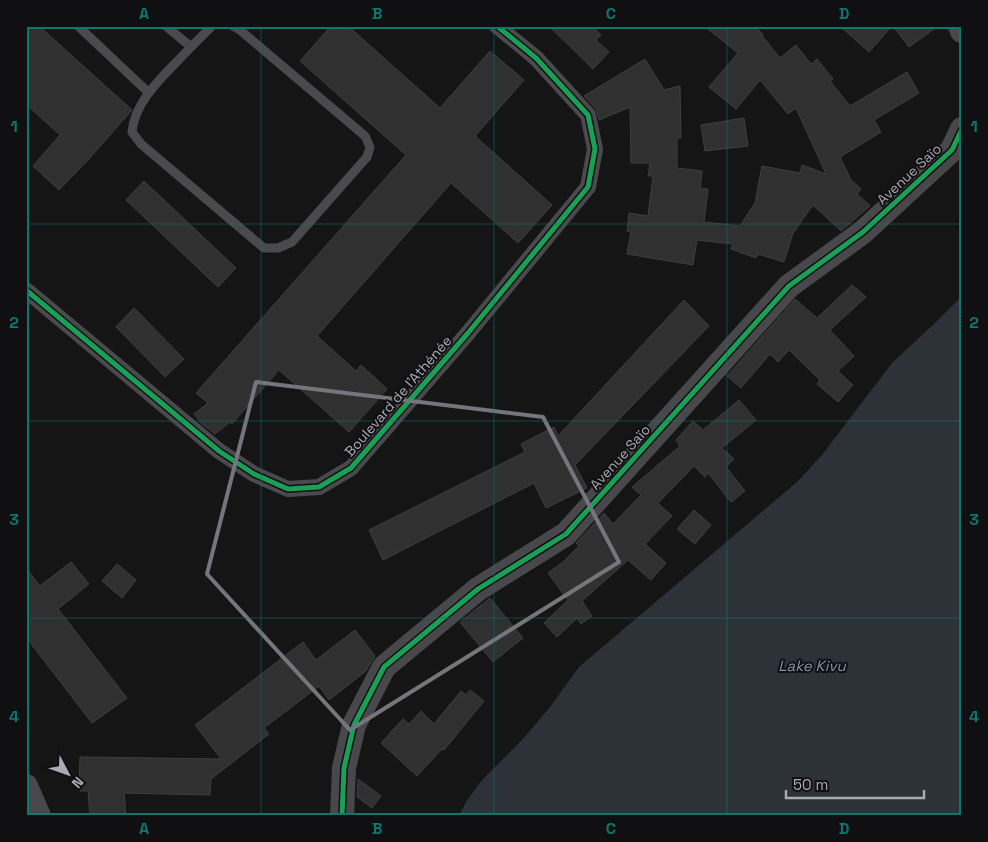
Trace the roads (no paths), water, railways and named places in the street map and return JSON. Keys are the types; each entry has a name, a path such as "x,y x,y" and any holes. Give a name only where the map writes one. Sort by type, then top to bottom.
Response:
{"street":[{"name":"Boulevard de l'Athénée","path":"26,290 219,451 254,474 288,489 319,487 351,468 468,333 588,187 595,149 588,115 536,58 497,26"},
{"path":"960,26 962,30"},
{"name":"Avenue Saïo","path":"342,816 344,768 354,725 384,667 478,589 566,534 788,286 863,232 952,150 962,129"},
{"path":"26,786 39,816"}],"lane":[{"path":"78,26 149,93"},
{"path":"166,26 191,47"},
{"path":"212,26 149,93 133,119 132,132 141,144 264,248 278,248 292,242 367,157 370,147 365,136 233,26"}],"water":[{"name":"Lake Kivu","path":"962,296 962,816 459,816 466,802 482,780 523,739 550,707 579,667 797,482 822,455 892,363"}]}
